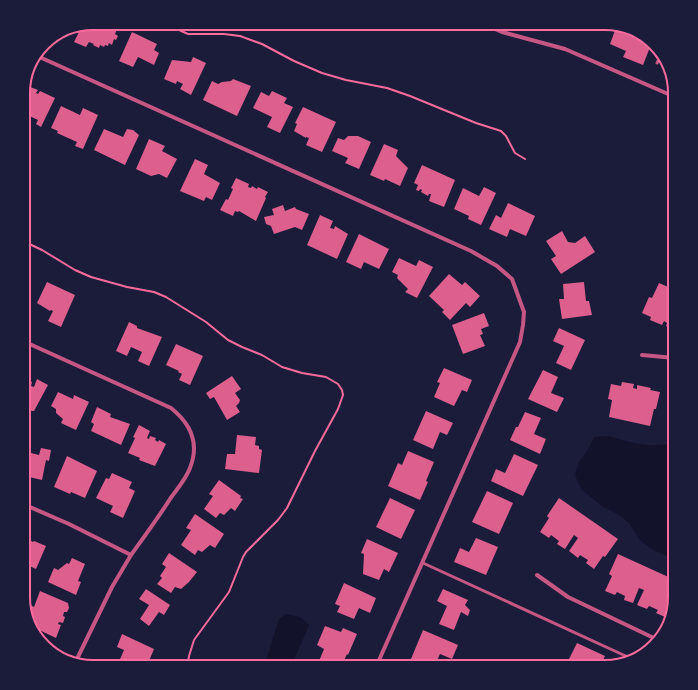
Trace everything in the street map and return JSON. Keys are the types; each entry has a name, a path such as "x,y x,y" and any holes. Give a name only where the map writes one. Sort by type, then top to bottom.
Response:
{"street":[{"path":"497,30 565,49 668,94"},
{"path":"41,58 471,251 497,266 512,279 524,312 520,342 379,660"},
{"path":"30,344 171,408 181,416 188,426 193,438 193,457 190,469 162,513 131,555 112,587 78,658"},
{"path":"642,355 668,357"},
{"path":"30,506 131,555"},
{"path":"537,575 568,598 653,638"}],"lane":[{"path":"423,563 626,656"}],"path":[{"path":"176,30 188,34 224,34 240,36 262,44 322,73 346,80 387,88 410,96 476,123 500,131 506,136 515,153 525,159"},
{"path":"30,244 75,270 91,277 127,287 154,292 166,297 206,322 222,336 234,343 262,355 282,366 302,372 326,376 338,384 342,390 342,400 338,409 315,451 287,508 278,520 246,552 229,592 194,640 188,660"}],"shaded area":[{"path":"610,436 626,441 650,445 668,444 668,556 653,550 640,540 629,523 618,514 603,507 581,489 575,475 579,462 589,448 594,437"},
{"path":"286,614 300,617 309,625 294,660 266,660 279,619"}],"building":[{"path":"117,30 115,34 118,36 116,40 114,39 112,45 109,43 108,46 105,45 104,47 100,45 99,48 89,42 86,47 74,42 81,31"},
{"path":"615,31 633,36 649,49 643,65 623,57 626,51 610,44"},
{"path":"132,32 157,44 154,50 159,53 154,65 138,57 133,67 119,61"},
{"path":"193,57 206,63 191,95 180,89 183,84 177,81 176,84 164,79 172,60 191,62"},
{"path":"233,79 251,86 237,116 203,100 212,81 218,84 231,81"},
{"path":"30,87 38,90 36,93 38,94 40,91 55,98 41,127 36,124 38,120 30,116"},
{"path":"272,91 287,98 284,103 293,107 280,133 267,127 272,117 253,108 261,92 269,96"},
{"path":"61,106 80,115 83,108 98,115 83,149 75,146 77,142 57,133 58,131 51,128"},
{"path":"303,107 336,122 322,152 306,145 309,138 306,138 294,131 297,124 295,123"},
{"path":"104,129 123,137 127,129 133,130 139,135 125,165 94,150"},
{"path":"348,136 358,136 371,142 359,169 345,163 348,158 332,151 338,138 344,140"},
{"path":"149,139 165,146 162,151 177,159 167,178 159,174 151,176 136,169"},
{"path":"384,144 398,150 396,156 408,168 400,186 385,179 384,181 370,175"},
{"path":"195,159 208,165 204,174 220,183 212,200 206,197 204,201 180,191"},
{"path":"422,165 455,180 444,207 429,201 431,194 428,196 421,192 422,190 420,189 419,191 416,190 418,185 414,183"},
{"path":"236,178 249,184 248,187 251,188 252,186 257,189 258,187 268,192 256,221 239,211 235,211 233,216 220,210 226,199 228,200 233,189 231,188"},
{"path":"484,187 496,193 481,225 468,219 469,216 454,209 463,188 479,196"},
{"path":"508,203 535,216 526,236 510,229 507,237 489,229 496,215 501,218"},
{"path":"283,205 285,211 295,207 296,209 309,214 302,230 295,227 274,234 271,226 266,224 264,217 274,215 272,209"},
{"path":"320,215 333,221 330,228 334,229 335,226 348,234 337,259 307,245"},
{"path":"562,231 568,242 575,243 585,236 595,252 561,274 551,259 556,256 546,241"},
{"path":"359,234 389,249 379,269 364,262 361,269 346,262"},
{"path":"399,258 416,266 419,260 433,267 417,298 405,292 408,289 397,278 398,275 392,272"},
{"path":"449,274 462,285 465,282 480,296 470,307 466,303 450,320 442,312 444,310 429,296"},
{"path":"47,282 75,295 61,327 48,321 53,311 50,311 37,303"},
{"path":"584,282 586,301 589,301 592,315 562,319 559,299 564,299 563,284"},
{"path":"659,283 668,287 668,327 666,326 667,323 664,321 662,325 650,320 651,317 642,313 649,297 652,298"},
{"path":"484,313 489,326 481,329 483,334 480,335 485,346 463,354 452,325"},
{"path":"129,322 137,326 137,328 162,337 149,366 138,361 142,352 131,347 127,356 116,351"},
{"path":"559,328 585,340 571,370 556,363 564,346 553,341"},
{"path":"176,344 203,356 190,385 179,380 182,374 178,372 179,371 166,365"},
{"path":"444,368 472,380 467,392 462,390 454,406 434,397 440,383 437,382"},
{"path":"543,370 558,377 551,393 564,398 557,412 528,399"},
{"path":"232,376 241,389 235,393 240,400 236,406 240,412 227,420 214,397 210,399 206,393"},
{"path":"37,379 48,385 34,411 32,411 30,410 30,381 32,382 31,386 34,387"},
{"path":"622,382 634,384 633,388 637,389 637,385 651,388 650,390 660,392 650,426 609,417 612,400 608,399 611,384 621,386"},
{"path":"58,392 73,399 74,395 89,402 76,430 61,423 63,419 56,413 56,409 51,406"},
{"path":"97,407 111,414 110,417 130,424 121,445 91,431 94,424 91,422"},
{"path":"426,411 453,423 447,435 440,432 433,449 413,440"},
{"path":"525,412 541,418 534,434 546,439 540,454 510,440"},
{"path":"139,425 150,431 147,438 149,439 150,436 156,438 155,440 158,442 159,440 166,444 155,466 139,460 140,458 128,453"},
{"path":"237,435 256,437 255,445 259,446 259,449 262,450 259,473 225,469 227,454 235,454"},
{"path":"41,448 51,450 49,461 46,460 42,480 30,477 30,453 39,455"},
{"path":"408,451 434,462 426,481 428,482 420,500 388,486 398,463 402,465"},
{"path":"514,454 538,465 523,496 491,481 496,469 505,473"},
{"path":"67,456 97,471 85,498 71,492 70,494 54,487"},
{"path":"112,473 132,482 129,488 135,491 123,518 110,512 113,506 96,498 106,478 109,479"},
{"path":"219,480 243,499 235,511 231,508 224,515 220,513 216,518 204,509 213,496 209,494"},
{"path":"487,491 513,503 499,534 472,522"},
{"path":"390,498 415,510 401,539 376,527"},
{"path":"559,498 618,539 594,569 586,563 588,560 580,555 578,558 569,551 578,538 574,535 565,549 557,544 559,541 551,535 549,538 540,532 549,518 547,516"},
{"path":"195,514 224,534 215,548 210,545 202,552 198,550 195,555 181,545 191,530 186,528"},
{"path":"476,538 498,547 486,575 454,562 460,548 469,552"},
{"path":"367,539 398,553 389,572 384,569 379,580 363,574 364,554 361,553"},
{"path":"30,540 46,546 36,569 30,566"},
{"path":"169,553 197,572 181,589 175,587 171,593 157,584 162,578 160,576 166,567 162,564"},
{"path":"618,554 668,577 668,597 665,617 656,613 658,610 649,606 647,609 637,605 644,590 639,588 633,603 624,600 625,596 617,592 615,595 605,591 612,576 609,574"},
{"path":"72,558 85,564 78,581 81,582 76,595 48,582 54,568 58,570 67,563 69,564"},
{"path":"344,583 376,598 370,613 359,608 354,619 337,612 340,606 335,604"},
{"path":"146,589 170,605 164,615 159,612 149,626 140,619 149,605 139,599"},
{"path":"443,589 468,600 465,605 470,610 468,616 461,612 454,630 439,624 447,606 437,601"},
{"path":"40,591 68,603 69,608 67,612 64,612 63,616 65,617 63,623 59,622 58,624 61,625 56,638 38,628 31,605 34,607"},
{"path":"325,626 341,632 343,628 357,634 344,660 319,660 324,649 317,645"},
{"path":"423,630 458,645 452,659 440,654 437,660 411,659"},
{"path":"122,634 154,649 149,660 120,660 124,650 117,647"},
{"path":"577,643 605,656 603,660 568,660"}]}
